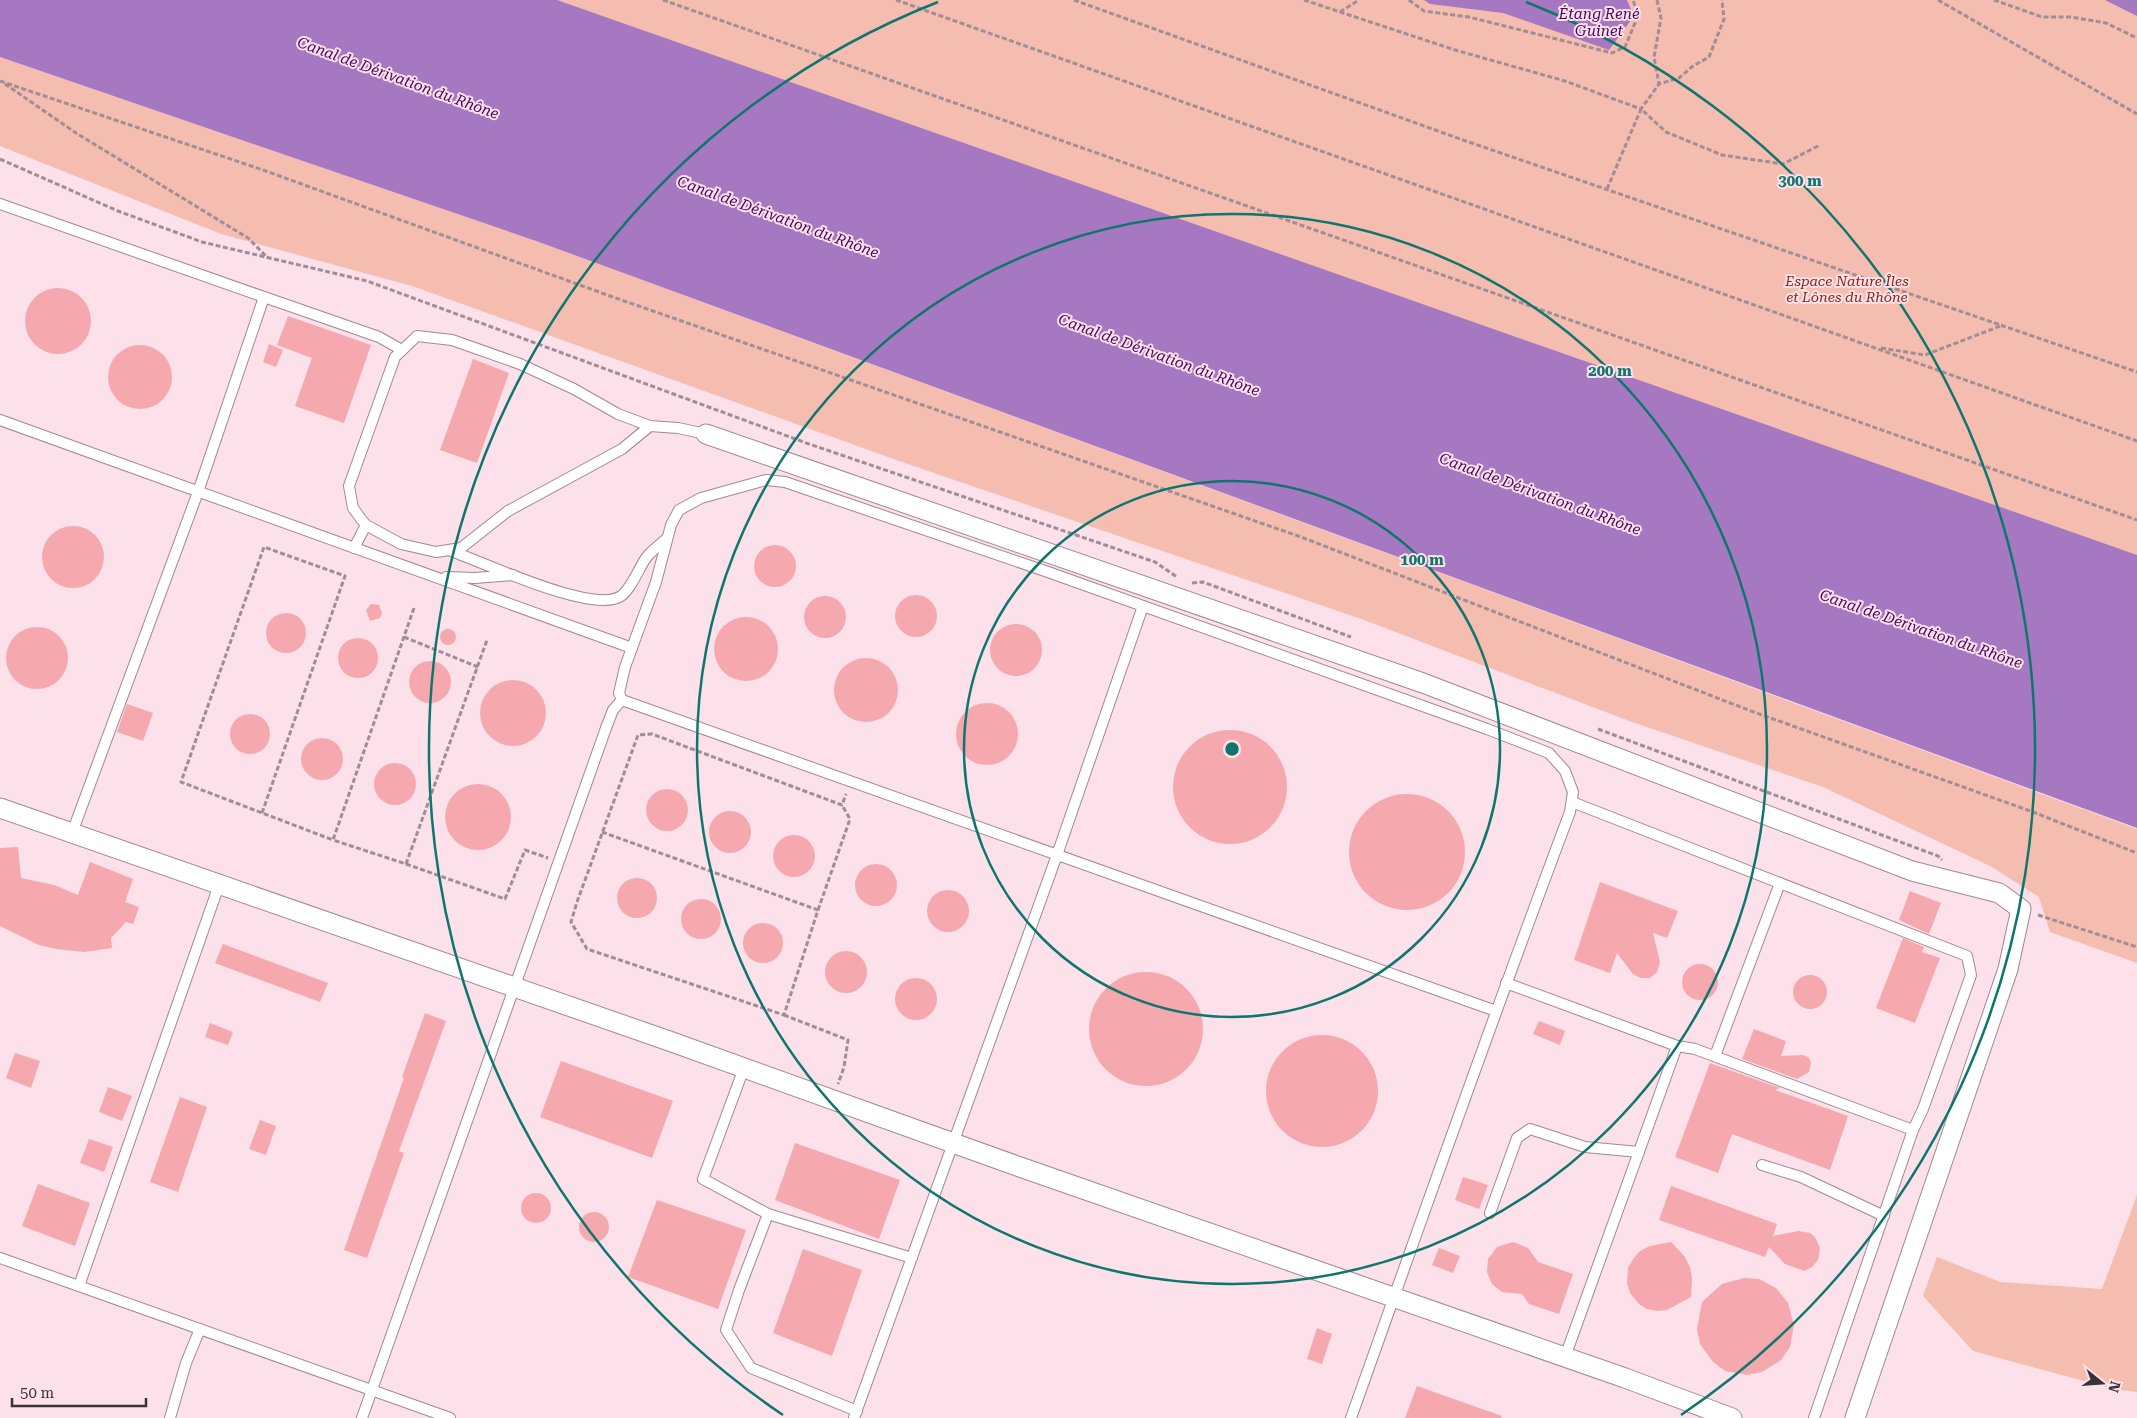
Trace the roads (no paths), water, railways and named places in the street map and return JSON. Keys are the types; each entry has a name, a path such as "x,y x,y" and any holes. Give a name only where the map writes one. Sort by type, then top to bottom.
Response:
{"street":[{"path":"706,434 1423,684 1912,871 1999,893 2021,909 2008,969 1855,1418"},
{"path":"0,808 744,1068 1393,1299 1565,1357 1732,1418"}],"lane":[{"path":"0,204 379,337 402,350"},
{"path":"72,833 198,492 264,297"},
{"path":"650,426 622,449 508,511 461,548 436,552 401,544 366,525 353,508 349,486 395,357 417,336 452,340 520,364 574,388 618,414 650,426 678,428 706,434"},
{"path":"0,420 632,648"},
{"path":"1351,1418 1572,802 1573,792 1565,771 1549,753 1143,606 785,482 766,480 689,503 679,510 667,539 656,582 632,648 619,693 622,700 1496,1011"},
{"path":"354,548 366,525"},
{"path":"448,550 542,587 582,598 608,601 622,596 647,556 667,539"},
{"path":"434,577 475,578 515,575"},
{"path":"768,1214 738,1290 726,1330 751,1368 856,1414 954,1143 1143,606"},
{"path":"362,1418 613,710 622,700"},
{"path":"1572,802 1967,956 1971,975 1923,1108 1913,1130 1814,1418"},
{"path":"1715,1056 1780,883"},
{"path":"78,1286 219,885"},
{"path":"1506,983 1677,1046 1695,1049 1715,1056 1913,1130"},
{"path":"1565,1357 1677,1046"},
{"path":"744,1068 704,1179 768,1214 912,1258"},
{"path":"1490,1212 1517,1138 1530,1129 1585,1147 1639,1152"},
{"path":"1762,1165 1801,1177 1884,1216"},
{"path":"0,1258 450,1418"},
{"path":"170,1418 186,1363 200,1329"}],"water":[{"name":"Canal de Dérivation du Rhône","path":"0,0 557,0 2137,555 2137,828 536,241 0,57"},
{"name":"Étang René Guinet","path":"1424,0 1627,0 1634,16 1609,50 1503,13 1430,4"},
{"path":"2105,0 2137,0 2137,16"}],"park label":[{"name":"Espace Nature Îles et Lônes du Rhône","path":"1847,290"}]}
